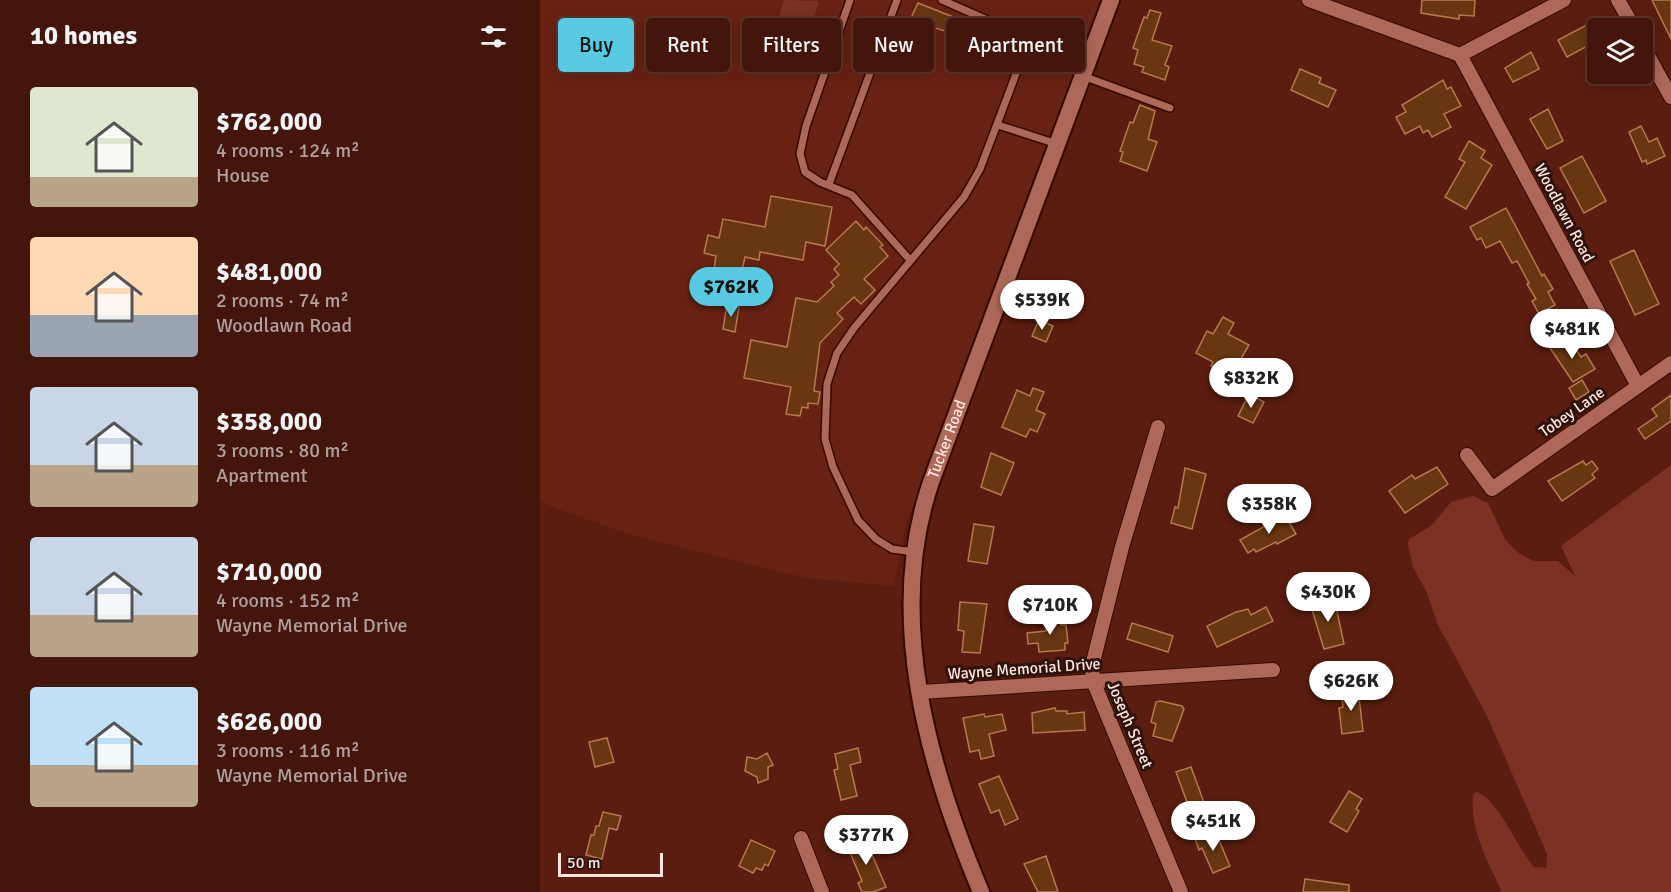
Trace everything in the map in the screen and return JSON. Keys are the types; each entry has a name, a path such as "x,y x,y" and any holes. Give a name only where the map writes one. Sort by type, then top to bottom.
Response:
{"main road":[{"name":"Tucker Road","path":"981,892 943,794 921,693 913,633 914,552 920,516 931,482 1112,0"}],"street":[{"path":"1309,0 1460,56 1564,0"},
{"path":"1618,0 1628,18"},
{"name":"Woodlawn Road","path":"1460,56 1638,386"},
{"path":"1653,65 1671,97"},
{"name":"Tobey Lane","path":"1467,454 1492,489 1671,363"},
{"name":"Joseph Street","path":"1158,427 1122,547 1092,666 1094,681 1180,892"},
{"name":"Wayne Memorial Drive","path":"921,693 1273,670"},
{"path":"801,838 822,892"}],"lane":[{"path":"850,0 806,126 800,154 805,172 820,182 852,195 910,260"},
{"path":"829,184 897,0"},
{"path":"914,552 892,549 876,538 858,520 833,467 825,440 827,384 837,353 854,328 963,197 980,170 1019,66 1015,39 1001,26 942,0"},
{"path":"1083,76 1170,108"},
{"path":"998,125 1057,144"}],"shaded area":[{"path":"540,0 1109,0 1085,63 1085,18 946,18 946,72 1081,72 940,441 905,526 894,586 807,578 632,535 540,501"},
{"path":"784,0 819,1 814,18 779,18"},
{"path":"1671,465 1671,892 1502,892 1485,857 1477,833 1473,808 1473,795 1476,792 1484,796 1500,813 1534,867 1546,868 1547,854 1487,716 1438,625 1427,593 1413,567 1408,546 1409,539 1431,526 1451,502 1473,496 1488,503 1505,539 1517,552 1534,561 1558,561 1575,576 1561,546"}],"building":[{"path":"1422,0 1475,0 1474,16 1459,15 1459,19 1421,13"},
{"path":"1652,0 1671,0 1671,39"},
{"path":"918,3 956,18 946,18 946,31 934,28 934,18 911,18"},
{"path":"1150,10 1161,13 1152,40 1172,46 1165,65 1169,67 1165,80 1142,72 1144,67 1134,64 1138,50 1133,48 1144,17 1147,18"},
{"path":"1587,25 1587,46 1567,57 1558,40"},
{"path":"1531,52 1539,69 1513,82 1505,68"},
{"path":"1300,69 1321,78 1319,83 1336,90 1328,107 1291,90"},
{"path":"1443,80 1447,89 1451,87 1461,106 1444,114 1451,127 1432,137 1428,130 1423,133 1420,126 1405,134 1396,117 1406,112 1402,105"},
{"path":"1140,105 1155,111 1148,139 1157,142 1147,171 1120,161 1123,152 1120,151 1130,122 1133,123"},
{"path":"1548,109 1563,141 1547,149 1530,119"},
{"path":"1641,126 1649,142 1657,138 1665,156 1647,164 1646,160 1642,162 1629,132"},
{"path":"1469,141 1485,151 1481,158 1492,165 1466,209 1445,197 1465,162 1459,159"},
{"path":"1582,156 1606,201 1584,213 1560,168"},
{"path":"771,196 832,207 825,246 806,242 803,260 760,252 759,260 745,257 740,281 713,276 716,256 704,253 708,235 719,238 723,219 765,227"},
{"path":"1506,208 1542,276 1544,274 1553,289 1548,292 1555,305 1539,314 1532,301 1536,299 1517,261 1512,263 1500,241 1486,248 1481,238 1477,240 1470,227"},
{"path":"856,221 864,230 866,227 883,245 880,247 888,256 864,279 875,290 861,304 854,297 837,313 843,319 820,343 814,391 820,392 818,404 808,403 808,408 802,407 800,416 786,414 791,387 744,378 751,340 787,347 796,298 817,302 834,286 831,282 839,275 834,269 839,264 826,250"},
{"path":"1634,250 1659,304 1635,315 1610,261"},
{"path":"727,304 739,307 735,332 723,329"},
{"path":"1223,317 1234,323 1228,334 1249,345 1239,362 1232,359 1225,373 1211,366 1213,362 1196,353 1207,331 1213,334"},
{"path":"1039,320 1053,326 1046,342 1032,336"},
{"path":"1568,337 1581,357 1586,354 1595,369 1573,382 1550,348"},
{"path":"1582,380 1589,392 1576,400 1569,388"},
{"path":"1033,388 1044,392 1036,410 1045,414 1037,432 1030,429 1026,437 1002,427 1017,390 1030,396"},
{"path":"1249,394 1264,402 1253,423 1238,416"},
{"path":"1671,395 1671,421 1645,439 1638,429 1657,416 1652,409"},
{"path":"991,453 1014,463 1001,495 981,487"},
{"path":"1583,461 1586,465 1592,461 1598,469 1592,474 1595,478 1562,501 1548,481"},
{"path":"1437,467 1448,484 1405,513 1389,491 1412,475 1415,479"},
{"path":"1185,468 1206,474 1192,529 1171,523 1175,507 1178,508"},
{"path":"1285,515 1296,534 1277,544 1276,542 1256,552 1254,549 1248,553 1240,540"},
{"path":"974,524 994,527 987,564 968,561"},
{"path":"1334,597 1344,644 1324,649 1310,603"},
{"path":"960,602 987,604 980,653 962,652 964,631 958,630"},
{"path":"1266,607 1273,621 1217,647 1207,626 1236,612 1248,609 1251,615"},
{"path":"1060,617 1061,625 1066,625 1068,643 1065,643 1065,650 1039,652 1038,643 1028,644 1027,633 1046,631 1045,618"},
{"path":"1132,623 1173,636 1168,652 1127,639"},
{"path":"1358,688 1363,731 1342,734 1339,708 1343,707 1341,690"},
{"path":"1156,702 1182,706 1184,709 1172,741 1153,736 1156,724 1151,722"},
{"path":"1055,708 1056,711 1067,711 1067,714 1084,712 1085,730 1033,733 1032,713"},
{"path":"984,714 985,717 1002,714 1006,730 989,734 994,756 981,759 979,750 970,752 963,718"},
{"path":"607,738 614,762 595,767 589,742"},
{"path":"858,748 861,762 850,765 857,796 841,800 834,770 838,769 835,754"},
{"path":"767,753 773,765 768,767 768,779 758,783 757,777 745,771 747,757 757,759"},
{"path":"1191,767 1206,808 1191,813 1176,772"},
{"path":"999,776 1018,819 1005,825 999,810 991,813 979,784"},
{"path":"1349,791 1362,799 1356,809 1359,811 1347,832 1330,822"},
{"path":"603,812 621,816 617,830 609,828 602,859 586,855 591,835 594,835 596,826 599,826"},
{"path":"1215,831 1230,866 1213,873 1202,848 1199,850 1195,839"},
{"path":"864,836 886,887 873,892 862,892 858,883 862,881 846,843"},
{"path":"751,840 775,851 768,866 765,864 762,870 756,868 753,873 739,866"},
{"path":"1046,856 1058,892 1038,892 1024,864"},
{"path":"1305,879 1349,885 1349,892 1303,892"}]}
